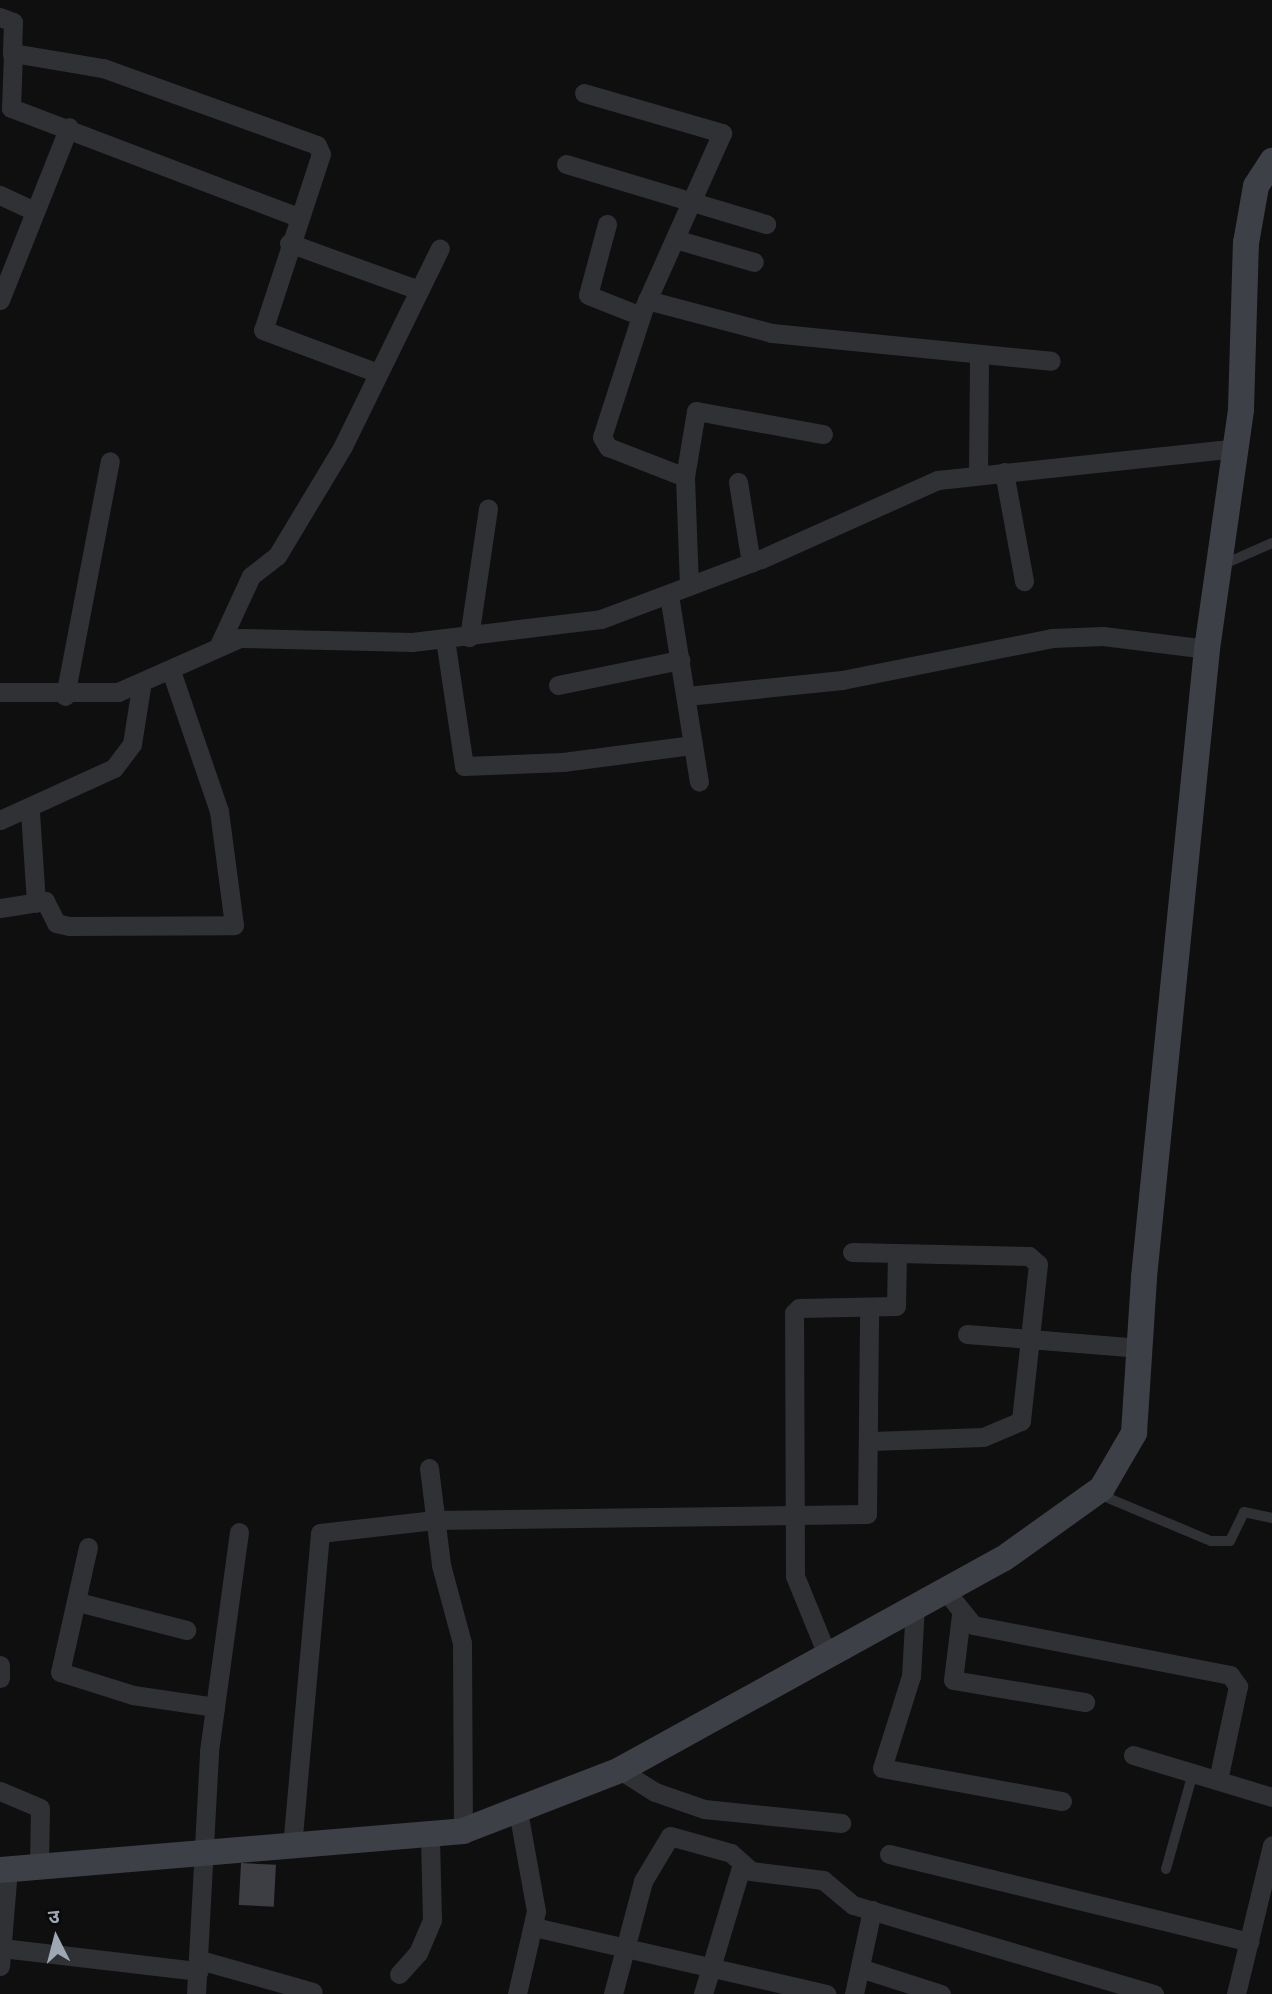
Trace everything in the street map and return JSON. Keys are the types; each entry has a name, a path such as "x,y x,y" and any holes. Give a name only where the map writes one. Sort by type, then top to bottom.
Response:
{"main road":[{"path":"4,1869 205,1851 430,1837 463,1831 620,1770 826,1652 1003,1559 1096,1493 1134,1433 1169,1021 1207,649 1222,565 1236,448 1246,243 1256,186 1272,161"}],"street":[{"path":"0,17 13,22 10,107 69,127 298,217"},
{"path":"12,54 103,68 317,145 321,154 289,243 263,330 377,373"},
{"path":"584,93 722,133 644,308 603,443 685,477"},
{"path":"0,300 69,127"},
{"path":"566,164 766,224"},
{"path":"0,195 34,211"},
{"path":"607,224 588,295 772,333 1051,361"},
{"path":"675,239 754,262"},
{"path":"289,243 419,290"},
{"path":"220,643 251,576 277,556 302,516 440,248"},
{"path":"978,475 979,355"},
{"path":"690,586 685,477 696,411 823,434"},
{"path":"0,692 65,696 141,687 220,643 246,637 445,639 612,617 751,563 932,482 1236,448"},
{"path":"65,696 110,461"},
{"path":"1004,472 1024,582"},
{"path":"738,482 751,563"},
{"path":"469,637 488,508"},
{"path":"668,595 687,696 699,782"},
{"path":"687,696 832,681 1052,638 1103,636 1207,649"},
{"path":"445,639 465,766 693,745"},
{"path":"558,685 680,660"},
{"path":"0,908 36,903 50,904 61,926 234,925 219,811 171,671"},
{"path":"0,820 30,811 98,781 125,756 141,687"},
{"path":"30,811 36,903"},
{"path":"852,1252 1035,1256 1032,1341 1023,1415 1015,1427 984,1437 872,1441"},
{"path":"826,1652 798,1591 790,1517 795,1310 896,1306 897,1255"},
{"path":"292,1847 320,1533 434,1520 790,1517 869,1513 872,1441 869,1309"},
{"path":"967,1334 1140,1348"},
{"path":"429,1468 434,1520 462,1643 463,1831"},
{"path":"196,1994 215,1707 239,1532"},
{"path":"88,1547 62,1673 147,1698 215,1707"},
{"path":"944,1589 961,1615 973,1625 1011,1635 1230,1675 1238,1686 1218,1780"},
{"path":"78,1602 186,1630"},
{"path":"915,1605 911,1676 881,1768 1062,1801"},
{"path":"961,1615 953,1681 1086,1702"},
{"path":"0,1665 0,1678"},
{"path":"1133,1755 1272,1797"},
{"path":"620,1770 655,1792 704,1809 841,1823"},
{"path":"0,1791 40,1808 39,1865"},
{"path":"517,1811 533,1871 534,1927 517,1994"},
{"path":"399,1973 418,1953 432,1920 430,1837"},
{"path":"613,1994 623,1947 643,1881 668,1837 731,1853 742,1864 823,1880 836,1898 872,1910 1154,1994"},
{"path":"1236,1994 1272,1845"},
{"path":"889,1854 1250,1942"},
{"path":"703,1994 709,1965 742,1864"},
{"path":"4,1869 1,1957 199,1965 313,1992"},
{"path":"854,1994 872,1910"},
{"path":"534,1927 826,1994"},
{"path":"860,1968 941,1994"}],"lane":[{"path":"1222,565 1272,543"},
{"path":"1096,1493 1211,1541 1230,1541 1244,1512 1272,1518"},
{"path":"1166,1869 1193,1773"}],"building":[{"path":"241,1863 276,1865 274,1907 239,1905"}]}
